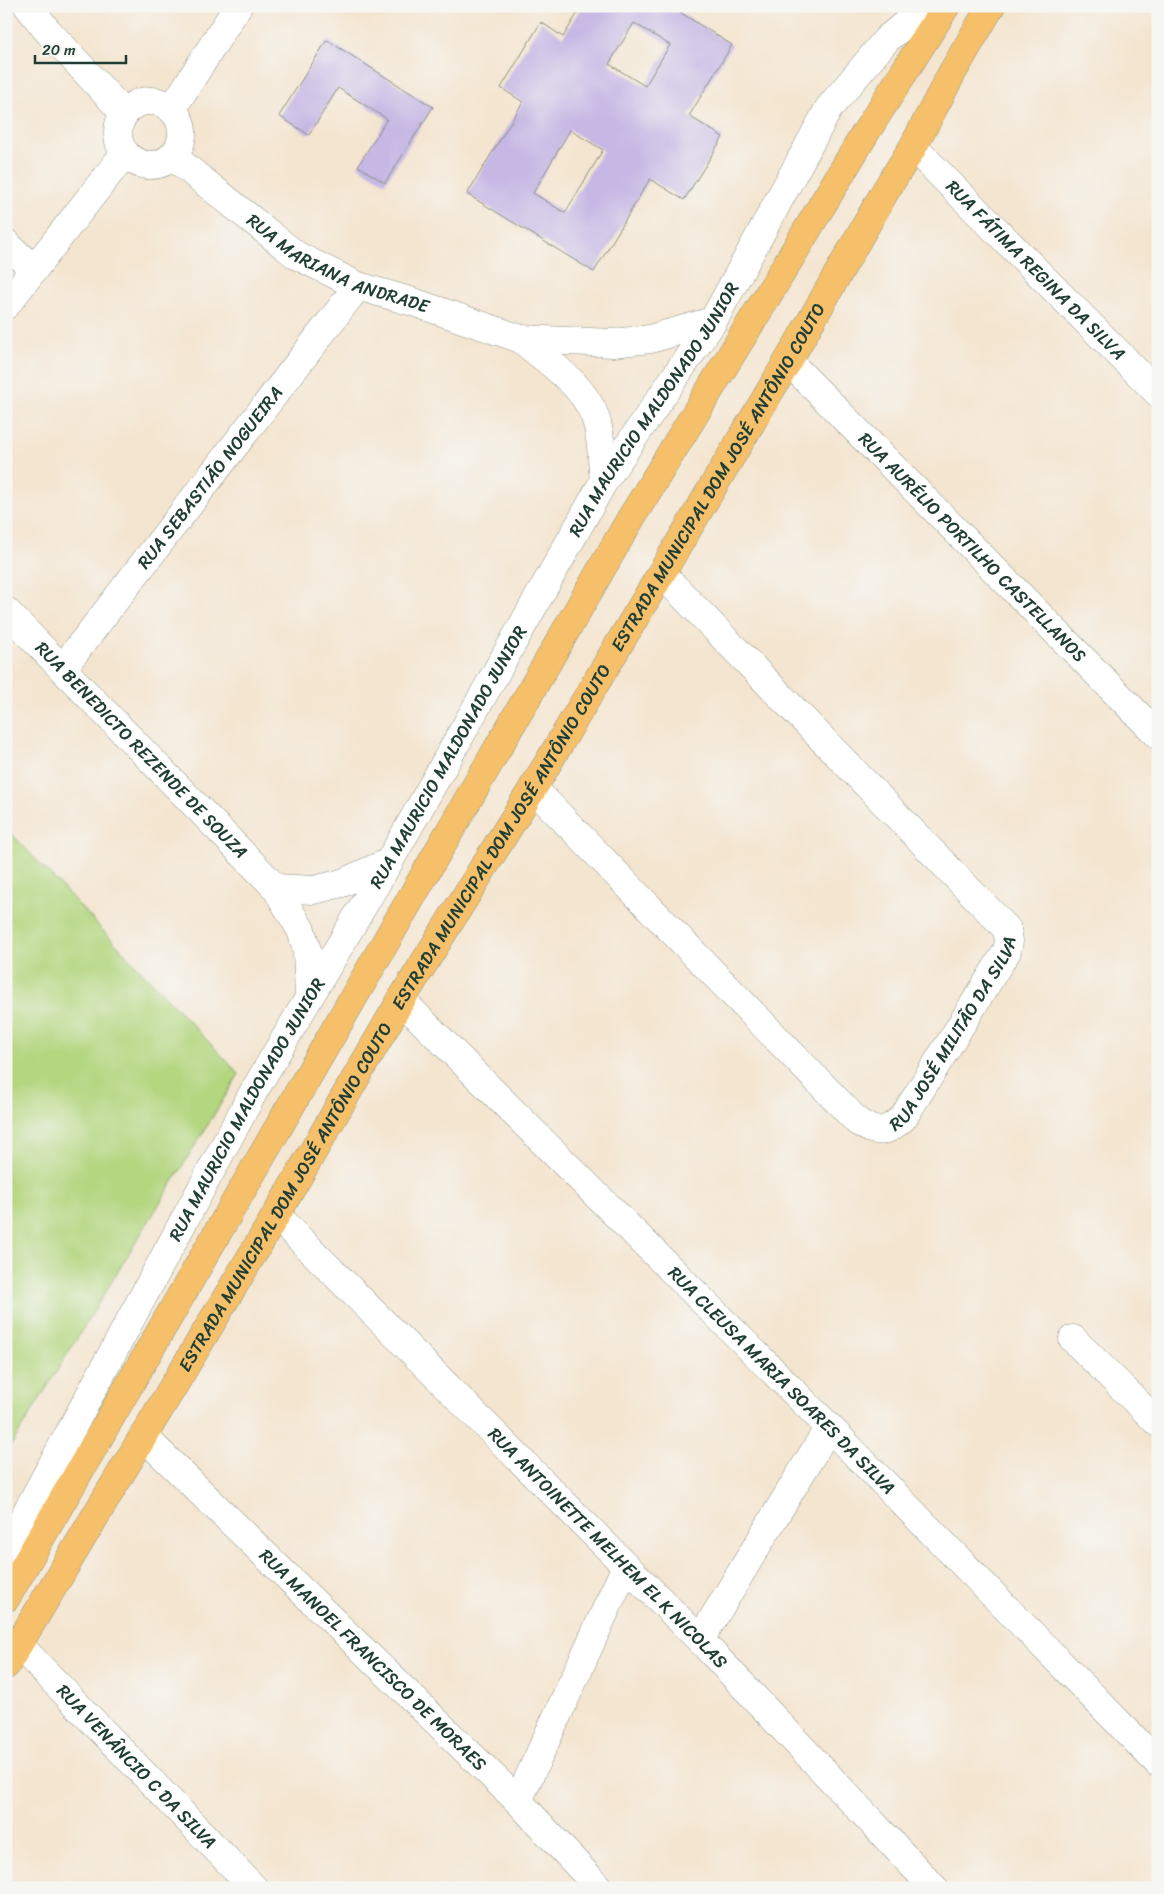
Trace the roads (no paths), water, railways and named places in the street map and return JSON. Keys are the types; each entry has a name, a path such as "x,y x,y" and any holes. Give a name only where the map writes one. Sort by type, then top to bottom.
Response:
{"main road":[{"path":"6,1598 631,518 866,132 946,6"},
{"name":"ESTRADA MUNICIPAL DOM JOSÉ ANTÔNIO COUTO","path":"12,1655 276,1214 401,1000 532,788 788,361 881,198 913,147 952,73 991,6"}],"street":[{"path":"28,6 46,29 124,113"},
{"path":"172,109 238,6"},
{"name":"RUA MAURICIO MALDONADO JUNIOR","path":"6,1550 254,1090 389,862 604,481 712,321 829,108 887,39 904,25 940,6"},
{"path":"152,100 163,103 172,109 182,127 182,138 179,148 172,156 164,162 153,165 133,160 125,153 120,144 118,133 119,123 124,113 142,101 152,100"},
{"name":"RUA FÁTIMA REGINA DA SILVA","path":"913,147 1158,393"},
{"path":"6,305 125,153"},
{"name":"RUA MARIANA ANDRADE","path":"172,156 296,255 358,286 413,302 521,339"},
{"path":"6,242 34,270"},
{"name":"RUA SEBASTIÃO NOGUEIRA","path":"62,669 358,286"},
{"path":"521,339 613,343 650,338 712,321"},
{"path":"521,339 568,379 585,399 598,426 604,481"},
{"name":"RUA AURÉLIO PORTILHO CASTELLANOS","path":"788,361 1158,735"},
{"name":"RUA JOSÉ MILITÃO DA SILVA","path":"532,788 858,1122 872,1131 890,1129 903,1118 1007,951 1009,941 1008,929 661,573"},
{"name":"RUA BENEDICTO REZENDE DE SOUZA","path":"6,611 276,888 301,930 307,950 309,996"},
{"path":"276,888 314,890 342,883 389,862"},
{"name":"RUA CLEUSA MARIA SOARES DA SILVA","path":"401,1000 829,1427 1158,1763"},
{"name":"RUA ANTOINETTE MELHEM EL K NICOLAS","path":"276,1214 700,1640 934,1888"},
{"path":"1073,1338 1158,1423"},
{"path":"700,1640 829,1427"},
{"name":"RUA MANOEL FRANCISCO DE MORAES","path":"143,1436 518,1801 599,1888"},
{"path":"518,1801 626,1566"},
{"name":"RUA VENÂNCIO C DA SILVA","path":"12,1655 254,1888"}]}
